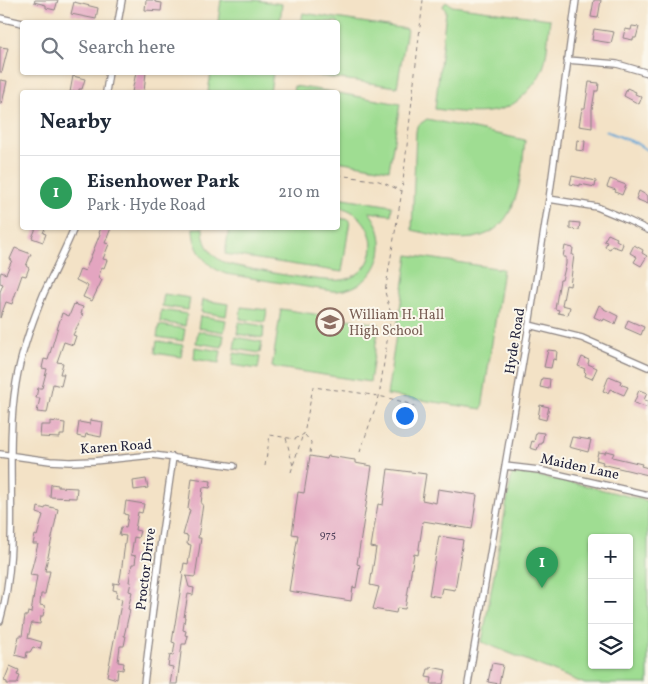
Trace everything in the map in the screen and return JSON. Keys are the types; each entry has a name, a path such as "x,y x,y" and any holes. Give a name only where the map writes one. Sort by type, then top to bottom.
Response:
{"street":[{"path":"118,20 122,0"},
{"name":"Hyde Road","path":"468,684 506,466 549,199 576,0"},
{"path":"0,18 20,23"},
{"path":"568,60 617,64 648,73"},
{"path":"106,90 109,75"},
{"path":"549,199 597,207 621,216 648,230"},
{"path":"0,621 10,559 11,455 16,384 23,351 41,302 73,230"},
{"path":"529,325 582,338 648,367"},
{"name":"Karen Road","path":"0,454 70,462 146,455 234,466"},
{"name":"Proctor Drive","path":"144,684 173,457"},
{"name":"Maiden Lane","path":"506,466 539,470 648,496"}],"path":[{"path":"360,452 379,397 391,314 385,292 402,191 423,0"},
{"path":"340,175 379,181 402,191"},
{"path":"291,472 303,435 313,387 379,397 409,403 416,407"},
{"path":"265,466 270,435 295,439 303,435"},
{"path":"303,435 311,442 310,455"},
{"path":"286,438 293,466"}],"green space":[{"path":"221,0 255,0 282,4 280,20 218,20"},
{"path":"448,2 452,6 550,19 543,69 528,91 508,107 472,113 435,109 446,11 443,6"},
{"path":"303,13 407,29 397,87 314,75 340,75 340,20 301,20"},
{"path":"211,75 273,75 270,90 208,90"},
{"path":"294,86 321,90 293,90"},
{"path":"340,93 400,104 389,170 340,161"},
{"path":"427,119 525,140 522,170 515,200 509,214 500,225 488,233 473,238 458,239 412,230 416,132 417,126"},
{"path":"340,197 392,206 391,215 369,212 377,225 381,238 377,264 370,275 360,284 347,289 332,291 226,274 212,267 207,262 195,243 193,230 203,230 210,250 217,258 228,264 270,273 307,278 324,280 347,279 359,272 367,263 371,252 371,240 368,229 361,219 351,211 340,208"},
{"path":"340,218 350,220 342,272 225,254 229,230 340,230"},
{"path":"408,255 503,269 482,409 387,395"},
{"path":"164,294 190,298 188,310 162,306"},
{"path":"203,300 228,304 226,316 201,312"},
{"path":"241,307 267,310 265,322 240,319"},
{"path":"281,309 379,324 370,382 272,367"},
{"path":"161,310 187,314 185,326 160,322"},
{"path":"200,316 226,320 224,332 198,328"},
{"path":"239,322 264,326 263,338 237,334"},
{"path":"159,325 185,329 183,341 157,337"},
{"path":"198,331 224,335 222,347 196,343"},
{"path":"236,337 262,342 260,353 234,349"},
{"path":"157,341 183,345 181,357 155,353"},
{"path":"195,347 221,351 219,363 194,359"},
{"path":"234,353 260,357 258,369 232,365"},
{"path":"516,472 579,484 648,501 648,684 585,684 482,642 512,473"}],"building":[{"path":"35,0 58,0 55,10 34,2"},
{"path":"146,0 155,0 155,2 162,3 161,11 145,10"},
{"path":"594,0 601,0 598,18 591,17"},
{"path":"74,2 98,8 96,19 71,14"},
{"path":"632,26 639,27 636,38 633,38 633,40 623,38 625,29 631,30"},
{"path":"594,29 614,32 611,43 592,40"},
{"path":"0,47 8,48 2,72 0,72"},
{"path":"135,75 146,75 144,90 132,90"},
{"path":"73,76 85,79 82,89 70,90"},
{"path":"0,80 7,81 2,104 0,104"},
{"path":"589,82 599,83 598,91 595,91 592,109 592,128 579,126 582,108 585,108"},
{"path":"627,88 642,97 639,104 624,96"},
{"path":"577,140 585,141 584,151 576,150"},
{"path":"572,176 596,181 595,187 570,184"},
{"path":"610,179 626,185 622,195 615,192 616,190 607,187"},
{"path":"639,191 648,196 648,204 636,199"},
{"path":"570,222 580,223 579,230 570,229"},
{"path":"35,230 44,230 43,233 46,234 43,242 32,238"},
{"path":"100,230 110,230 105,243 109,244 103,259 107,260 98,278 102,280 92,301 83,297 88,286 76,280 80,269 85,271"},
{"path":"608,234 617,238 616,240 623,244 621,249 612,246 610,249 605,247 607,242 604,241"},
{"path":"634,245 643,250 642,253 647,256 641,266 634,262 637,257 630,253"},
{"path":"565,246 573,248 572,255 574,255 570,286 566,285 562,305 570,307 568,315 558,313 559,310 555,309 560,280 562,280 566,264 566,257 563,257"},
{"path":"15,248 31,254 26,266 29,268 26,276 22,275 12,304 6,302 0,318 0,292 3,284 0,283 0,276 1,272 6,274"},
{"path":"74,304 83,307 81,314 83,315 73,335 76,336 73,345 64,342 57,362 63,363 60,374 64,374 61,386 53,384 47,413 37,412 40,398 36,398 38,388 42,388 47,369 42,368 44,359 48,360 62,313 69,316"},
{"path":"599,305 618,316 615,324 594,317"},
{"path":"628,320 644,327 641,335 625,328"},
{"path":"548,350 557,351 556,360 553,359 551,368 544,367"},
{"path":"582,357 589,360 588,364 597,368 592,379 585,376 585,369 578,366"},
{"path":"609,376 621,381 620,384 628,387 624,395 610,389 608,393 603,391"},
{"path":"542,378 550,379 549,389 540,387"},
{"path":"639,390 647,393 644,400 648,401 648,408 634,403"},
{"path":"540,405 549,407 546,420 538,418"},
{"path":"90,420 103,422 101,437 86,434 85,438 77,436 79,422 90,424"},
{"path":"50,421 65,423 64,435 60,435 60,438 40,437 41,425 50,425"},
{"path":"536,432 544,433 542,444 539,444 537,450 530,448 532,441 534,442"},
{"path":"572,437 591,440 588,452 569,447"},
{"path":"606,451 614,453 612,457 642,464 641,466 648,468 648,475 602,464 603,462 596,460 598,452 605,453"},
{"path":"310,456 327,459 328,456 355,460 355,463 372,466 357,564 360,565 356,588 353,587 351,601 289,591 298,535 292,534 298,492 304,493"},
{"path":"388,469 426,474 422,500 436,503 438,489 477,495 472,529 423,521 418,555 414,554 405,609 397,608 396,613 373,609 379,587 370,585 376,548 371,547 378,504 383,505"},
{"path":"192,478 211,481 210,488 203,487 201,504 203,504 198,538 201,538 195,577 186,576 189,587 194,588 193,595 188,594 184,617 183,630 186,631 185,635 188,636 186,644 182,644 177,684 170,684 173,667 168,666 170,655 173,656 175,643 172,642 184,563 188,564 191,545 187,544 188,536 183,535 190,510 188,509"},
{"path":"146,479 148,488 134,490 133,481"},
{"path":"51,484 58,485 58,487 77,488 76,498 50,497"},
{"path":"126,501 144,504 142,513 138,512 135,530 140,531 138,538 134,537 131,555 136,556 135,564 132,564 129,582 131,582 129,591 132,592 128,609 130,610 124,636 126,636 124,646 120,646 118,662 124,663 123,670 118,669 117,679 107,676 122,599 116,598 117,591 113,590 114,583 119,584 121,573 126,536 119,535 121,527 126,528 128,515 124,514"},
{"path":"46,506 58,509 45,571 50,571 45,594 41,594 40,605 45,606 43,616 41,616 40,624 32,623 28,638 42,642 40,649 33,647 30,652 27,652 26,658 15,655 19,636 22,636 25,616 27,616 28,612 31,613 37,576 30,575 38,544 33,544 43,515 37,513 38,507 45,509"},
{"path":"439,536 463,540 455,590 442,588 440,597 429,595"},
{"path":"492,663 503,665 499,684 488,682"},
{"path":"10,666 19,670 17,675 20,676 17,684 7,684 4,681"},
{"path":"431,667 446,670 443,684 431,684 432,678 426,677 428,669 431,669"}],"waterway":[{"path":"606,131 636,143 648,151"}],"place":[{"name":"William H. Hall High School","path":"330,322"},
{"name":"Eisenhower Park","path":"542,588"}]}
